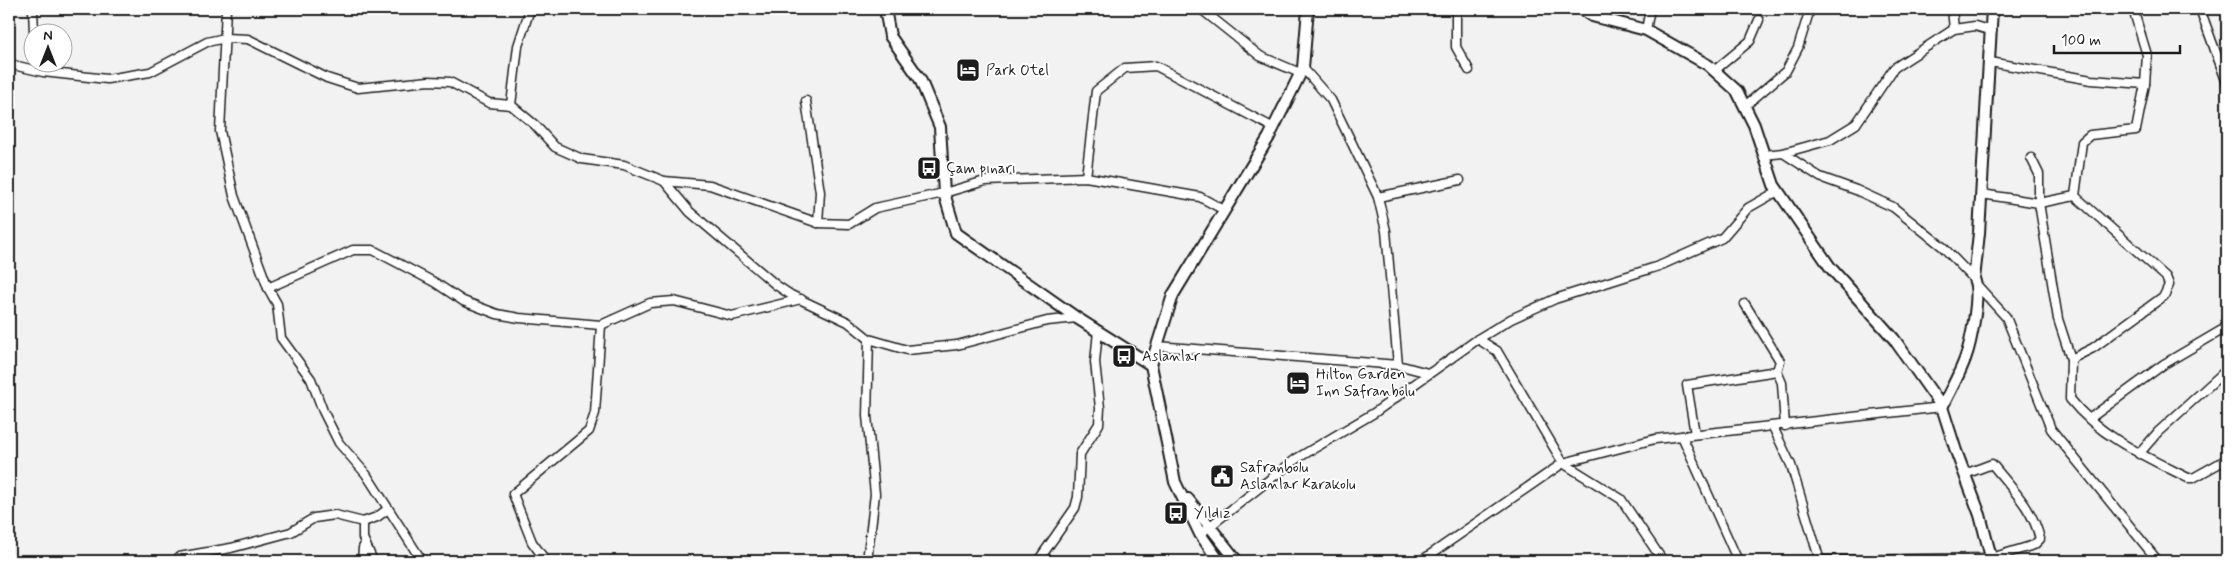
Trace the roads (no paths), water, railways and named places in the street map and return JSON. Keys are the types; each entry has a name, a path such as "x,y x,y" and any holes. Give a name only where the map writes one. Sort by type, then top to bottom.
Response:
{"street":[{"path":"33,9 34,22"},
{"path":"226,9 220,131 234,196 268,288 277,304 281,338 311,379 323,411 339,442 366,474 422,561"},
{"path":"511,105 518,46 530,9"},
{"path":"885,9 890,36 920,79 940,127 944,193 956,233 1077,318 1151,365"},
{"path":"1201,9 1260,56 1302,71 1331,100 1378,197 1386,231 1398,365"},
{"path":"1219,561 1200,534 1175,482 1151,365 1172,295 1274,128 1302,71 1308,9"},
{"path":"1456,9 1456,47 1469,70"},
{"path":"1582,9 1592,16 1646,30 1714,70 1737,91 1754,125 1778,191 1830,268 1894,339 1942,408 1980,515 1992,560"},
{"path":"1646,30 1650,9"},
{"path":"1745,106 1786,71 1798,48 1810,9"},
{"path":"1952,9 1954,29"},
{"path":"1942,408 1965,358 1975,313 1975,281 1982,194 1992,9"},
{"path":"2075,196 2082,142 2090,136 2136,130 2145,84 2147,56 2133,9"},
{"path":"2200,9 2227,83"},
{"path":"1714,70 1750,41 1760,20"},
{"path":"1764,155 1783,153 1830,140 1856,124 1894,68 1954,29 1975,26 1992,31"},
{"path":"66,72 107,80 124,77 150,72 206,42 225,38 248,39 327,78 358,88 429,81 450,82 490,104 511,105 535,125 555,147 582,159 624,165 664,181 710,185 818,223 849,224 875,208 944,193 985,181 1086,177 1200,197 1224,210"},
{"path":"1990,62 2091,80 2145,84"},
{"path":"9,64 22,65"},
{"path":"1086,177 1096,92 1125,68 1156,66 1274,128"},
{"path":"806,101 820,192 818,223"},
{"path":"1783,153 1820,177 1856,190 1892,207 1943,247 1975,281 2006,317 2050,429 2158,561"},
{"path":"2031,158 2039,174 2039,203 2058,319 2072,358 2070,399 2090,419 2139,454 2188,478 2194,478 2227,459"},
{"path":"1378,197 1460,180"},
{"path":"664,181 690,212 776,285 848,322 869,339 907,350 957,345 1047,321 1077,318"},
{"path":"1200,534 1296,459 1374,413 1478,339 1512,319 1555,299 1659,266 1722,238 1748,208 1778,191"},
{"path":"1982,194 2039,203 2075,196"},
{"path":"2072,358 2093,348 2164,296 2169,285 2166,277 2075,196"},
{"path":"268,288 353,250 373,250 434,282 464,301 497,314 601,325 650,303 674,301 732,316 801,299"},
{"path":"1744,304 1780,361 1776,371 1782,383 1785,426"},
{"path":"546,561 532,542 512,494 589,430 595,413 601,325"},
{"path":"2090,419 2164,364 2222,330"},
{"path":"1038,561 1075,508 1078,497 1080,454 1099,424 1100,408 1095,362 1098,331"},
{"path":"867,561 875,494 873,458 867,416 869,339"},
{"path":"1478,339 1497,351 1562,463 1621,498 1663,561"},
{"path":"1157,346 1398,365 1428,374"},
{"path":"1695,434 1687,385 1776,371"},
{"path":"2139,454 2158,432 2224,373"},
{"path":"1421,561 1562,463 1655,439 1942,408"},
{"path":"1773,427 1791,465 1820,560"},
{"path":"1682,436 1738,561"},
{"path":"1783,561 1992,560 2034,545 2040,539 2036,524 2028,508 1992,464 1965,474"},
{"path":"1175,482 1237,561"},
{"path":"176,561 178,557 231,548 291,532 314,518 335,515 363,522 377,517 388,509"},
{"path":"363,522 365,544 373,561"},
{"path":"362,561 362,548 365,544"}],"place":[{"name":"Park Otel","path":"968,70"},
{"name":"Çam pınarı","path":"929,168"},
{"name":"Aslanlar","path":"1124,356"},
{"name":"Hilton Garden Inn Safranbolu","path":"1298,383"},
{"name":"Safranbolu Aslanlar Karakolu","path":"1222,476"},
{"name":"Yıldız","path":"1176,513"}]}
